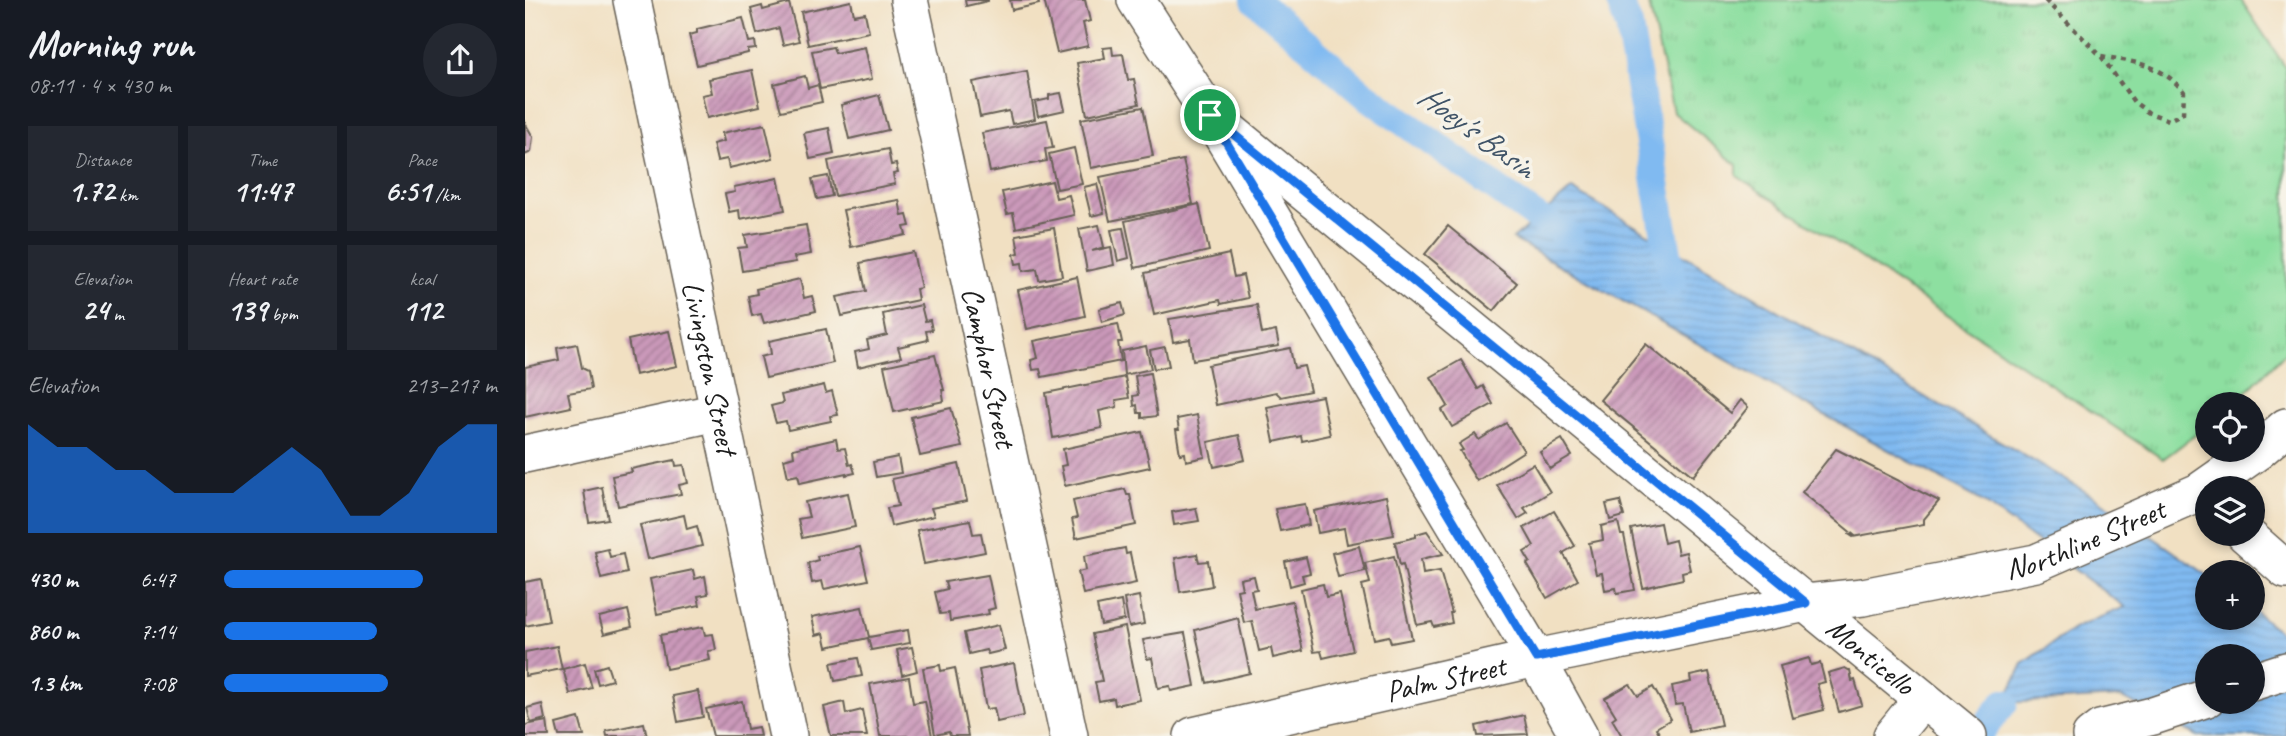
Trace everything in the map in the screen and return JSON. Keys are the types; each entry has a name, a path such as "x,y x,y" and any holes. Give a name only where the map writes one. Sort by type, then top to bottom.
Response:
{"street":[{"name":"Camphor Street","path":"909,0 1069,736"},
{"path":"1136,0 1210,115 1536,658 1579,736"},
{"name":"Livingston Street","path":"641,2 718,412 787,736"},
{"name":"Monticello","path":"1210,115 1968,736"},
{"path":"525,454 718,412"},
{"name":"Northline Street","path":"2227,476 2286,427"},
{"name":"Northline Street","path":"1863,597 2036,563 2195,498"},
{"path":"2259,546 2286,570"},
{"name":"Palm Street","path":"1193,736 1536,658 1806,603 1863,597"},
{"path":"2265,678 2286,671"},
{"path":"2100,734 2195,702"},
{"path":"1892,736 1930,706"}],"path":[{"path":"2045,0 2101,56 2134,102 2148,113 2169,120 2183,113 2184,92 2171,77 2148,65 2101,56"}],"green space":[{"path":"1648,0 2241,0 2286,68 2286,352 2246,392 2195,392 2195,435 2163,459 1737,176 1737,165 1673,112"}],"water":[{"path":"1572,189 2098,499 2195,567 2195,630 2265,630 2265,620 2286,637 2286,736 2198,736 2120,697 2004,703 2023,664 2075,628 2125,607 1982,501 1513,239"}],"building":[{"path":"965,0 988,0 988,1 966,6"},
{"path":"1010,0 1038,0 1039,4 1012,10"},
{"path":"1044,0 1085,0 1090,21 1083,23 1088,46 1057,53"},
{"path":"851,1 854,15 865,13 869,32 808,45 801,12"},
{"path":"789,3 799,41 783,45 779,28 757,34 751,9 762,6 763,10"},
{"path":"743,18 749,42 755,41 756,49 697,65 689,35 697,33 697,29"},
{"path":"833,47 835,53 865,47 872,79 820,89 812,51"},
{"path":"1112,47 1113,55 1123,54 1128,80 1134,79 1139,104 1087,115 1077,63 1105,58 1103,48"},
{"path":"752,70 760,106 707,118 702,95 712,93 709,79"},
{"path":"1027,71 1035,119 1012,124 1009,111 980,117 973,82"},
{"path":"805,76 808,88 818,85 822,102 781,111 774,84"},
{"path":"1061,93 1065,110 1038,116 1035,102"},
{"path":"879,95 888,130 849,139 841,105"},
{"path":"1143,107 1153,156 1091,168 1081,119"},
{"path":"1047,120 1053,148 1045,149 1047,161 990,172 982,133"},
{"path":"525,123 533,137 531,152 525,155"},
{"path":"765,124 773,158 729,168 727,159 717,161 713,144 724,141 722,133"},
{"path":"829,128 834,154 810,159 804,133"},
{"path":"1074,148 1082,184 1057,189 1049,154"},
{"path":"888,149 891,165 896,164 898,173 893,174 895,184 835,196 828,161"},
{"path":"1183,160 1193,204 1110,221 1100,177"},
{"path":"828,176 832,196 817,199 812,179"},
{"path":"778,178 785,210 740,219 739,210 729,212 725,194 735,192 734,187"},
{"path":"1052,181 1056,198 1069,195 1074,215 1016,228 1013,213 1007,214 1002,192"},
{"path":"1097,184 1104,213 1091,216 1084,187"},
{"path":"899,200 902,216 907,215 910,226 904,227 906,235 851,247 843,210"},
{"path":"1199,204 1209,251 1135,268 1125,221"},
{"path":"806,225 811,254 794,257 796,262 742,271 738,248 747,247 745,235"},
{"path":"1099,225 1104,247 1092,251 1111,247 1114,265 1087,271 1079,229"},
{"path":"1448,226 1517,283 1494,311 1425,254"},
{"path":"1054,228 1062,276 1039,280 1037,269 1023,271 1022,263 1016,264 1014,254 1019,253 1016,235"},
{"path":"1123,228 1129,258 1118,261 1111,230"},
{"path":"913,252 921,288 916,289 918,300 842,316 837,297 866,291 860,263"},
{"path":"1229,254 1234,277 1243,275 1248,298 1221,304 1220,300 1154,315 1145,273"},
{"path":"1077,277 1085,316 1027,329 1018,290"},
{"path":"800,279 804,298 812,296 816,311 764,323 761,314 752,316 748,296 757,294 756,289"},
{"path":"1122,303 1125,315 1102,322 1099,309"},
{"path":"921,305 925,321 930,320 932,330 926,331 928,340 898,347 901,357 858,367 855,352 869,349 867,340 887,335 883,314"},
{"path":"1257,305 1262,334 1276,331 1279,346 1193,360 1190,339 1173,342 1169,319"},
{"path":"1118,324 1122,342 1118,342 1121,361 1042,377 1040,369 1033,370 1031,360 1038,358 1034,341"},
{"path":"826,329 833,363 766,378 761,357 771,354 769,341"},
{"path":"669,331 677,366 635,375 628,340"},
{"path":"577,344 582,368 588,371 591,389 568,393 571,407 525,417 525,367 559,360 557,348"},
{"path":"1646,344 1730,413 1740,400 1748,407 1693,476 1600,400"},
{"path":"1146,346 1151,369 1124,375 1122,351"},
{"path":"1165,347 1169,366 1154,369 1150,350"},
{"path":"1290,348 1294,368 1304,366 1310,391 1281,397 1276,392 1216,405 1208,365"},
{"path":"935,355 944,390 944,401 894,412 884,366"},
{"path":"1461,360 1478,389 1483,386 1493,404 1452,427 1442,410 1448,406 1431,377"},
{"path":"1150,373 1157,416 1142,418 1137,405 1134,406 1133,396 1138,395 1135,376"},
{"path":"1125,377 1129,398 1116,400 1117,407 1099,411 1102,428 1053,438 1046,393"},
{"path":"824,385 826,393 832,391 838,415 830,416 831,421 788,430 786,421 776,423 771,406 783,403 781,395"},
{"path":"1322,396 1330,435 1302,441 1301,436 1274,442 1267,407"},
{"path":"951,408 962,447 920,456 911,417"},
{"path":"1197,415 1205,457 1186,461 1185,453 1180,454 1177,419"},
{"path":"1506,423 1524,451 1477,481 1460,451 1463,450 1459,444 1475,434 1479,440"},
{"path":"1142,432 1150,467 1065,486 1061,466 1066,465 1063,449"},
{"path":"1239,435 1245,460 1214,467 1208,442"},
{"path":"836,439 838,449 845,448 849,465 852,464 855,473 800,483 798,475 788,477 784,459 794,456 793,449"},
{"path":"1562,439 1572,456 1550,469 1540,452"},
{"path":"1836,449 1939,501 1924,519 1924,524 1853,537 1850,535 1854,535 1802,492"},
{"path":"898,457 901,473 876,477 873,462"},
{"path":"675,460 676,466 684,465 688,483 679,485 681,494 618,506 612,476 632,472 631,469"},
{"path":"959,464 967,501 931,508 934,516 891,526 887,508 898,506 892,479"},
{"path":"1533,464 1550,492 1524,508 1528,513 1518,519 1497,485"},
{"path":"602,487 608,519 589,522 584,491"},
{"path":"1125,489 1127,495 1130,495 1136,525 1076,538 1072,519 1077,518 1073,501"},
{"path":"848,493 855,527 802,538 798,519 809,517 805,502"},
{"path":"1386,496 1394,535 1347,544 1344,528 1318,533 1314,511"},
{"path":"1620,501 1624,516 1610,520 1606,504"},
{"path":"1305,504 1309,525 1280,531 1275,509"},
{"path":"1196,508 1199,521 1174,525 1172,512"},
{"path":"1554,511 1575,546 1563,553 1578,580 1547,598 1527,564 1530,562 1524,552 1534,546 1524,528"},
{"path":"684,515 687,529 697,526 702,546 648,559 640,525"},
{"path":"970,520 973,534 981,533 985,552 924,564 917,530"},
{"path":"1618,522 1621,535 1624,535 1635,590 1617,593 1616,588 1605,590 1602,573 1596,574 1589,543 1603,540 1601,526"},
{"path":"1660,523 1664,543 1675,540 1678,554 1686,552 1690,570 1682,572 1683,579 1643,588 1631,529"},
{"path":"1427,531 1443,554 1421,559 1423,574 1440,571 1452,613 1452,623 1434,627 1432,622 1417,625 1395,542"},
{"path":"1359,546 1365,571 1338,577 1332,553"},
{"path":"860,547 868,580 824,589 822,581 812,583 808,563 818,560 817,556"},
{"path":"1125,548 1126,554 1130,553 1136,583 1083,594 1078,572 1086,570 1084,556"},
{"path":"608,549 610,557 623,554 627,573 601,579 595,552"},
{"path":"1197,554 1199,562 1208,561 1212,586 1180,592 1175,558"},
{"path":"1394,556 1412,639 1391,643 1389,636 1374,639 1362,585 1370,583 1365,563"},
{"path":"1306,557 1310,573 1302,575 1304,582 1290,586 1285,562"},
{"path":"693,570 695,579 705,576 708,594 698,596 700,605 657,614 650,579"},
{"path":"988,575 995,608 988,610 989,614 950,621 949,613 940,614 935,592 947,589 945,582"},
{"path":"1254,576 1257,589 1251,590 1255,609 1292,601 1303,651 1273,658 1271,648 1259,651 1252,621 1244,623 1237,590 1242,589 1240,579"},
{"path":"541,579 549,621 525,626 525,582"},
{"path":"1323,584 1326,597 1340,594 1353,651 1323,658 1321,651 1314,652 1301,589"},
{"path":"1139,596 1144,624 1129,627 1124,599"},
{"path":"1121,601 1124,620 1101,625 1097,606"},
{"path":"862,607 869,637 908,630 910,643 871,650 868,638 827,647 824,633 816,635 812,617"},
{"path":"628,610 632,627 604,634 599,617"},
{"path":"1238,618 1250,673 1207,683 1195,630"},
{"path":"999,625 1005,650 969,654 964,633"},
{"path":"703,627 705,635 713,634 716,650 708,651 710,660 666,669 660,635"},
{"path":"1125,627 1140,700 1115,705 1114,698 1099,701 1095,682 1102,681 1092,634"},
{"path":"1185,633 1195,686 1171,691 1170,686 1158,688 1152,658 1147,659 1143,640"},
{"path":"557,646 562,669 525,676 525,652"},
{"path":"912,647 917,671 902,675 897,650"},
{"path":"858,658 862,676 835,681 831,663"},
{"path":"1809,658 1811,665 1820,663 1825,682 1817,684 1824,710 1793,718 1780,666"},
{"path":"585,663 592,688 570,694 563,669"},
{"path":"1014,663 1024,716 997,722 994,708 986,709 979,670"},
{"path":"607,665 612,680 598,684 594,669"},
{"path":"940,665 941,671 955,668 968,736 950,736 949,732 935,735 923,668"},
{"path":"1845,668 1850,671 1852,681 1855,680 1862,705 1839,712 1828,673"},
{"path":"1709,672 1721,725 1689,732 1683,704 1675,705 1672,686 1691,682 1690,676"},
{"path":"909,677 913,703 925,701 932,736 880,736 870,684"},
{"path":"1630,684 1638,696 1653,687 1671,719 1656,728 1661,736 1622,736 1612,719 1616,716 1605,698"},
{"path":"698,691 703,717 678,722 673,696"},
{"path":"742,701 747,729 758,727 760,736 713,736 706,709"},
{"path":"844,702 846,714 862,710 867,736 831,736 824,707"},
{"path":"542,704 545,719 531,723 527,708"},
{"path":"1524,715 1528,734 1478,736 1476,726"},
{"path":"579,718 584,736 559,736 556,724"},
{"path":"547,721 549,736 525,736 525,725"},
{"path":"644,723 647,736 607,736 606,731"}],"waterway":[{"name":"Hoey's Basin","path":"1255,0 1363,93 1539,219 1570,236"},
{"path":"1619,0 1629,26 1673,282"},
{"path":"1977,736 2004,703"}],"route":[{"path":"1210,115 1508,359 1806,603 1536,658 1210,115"}]}
